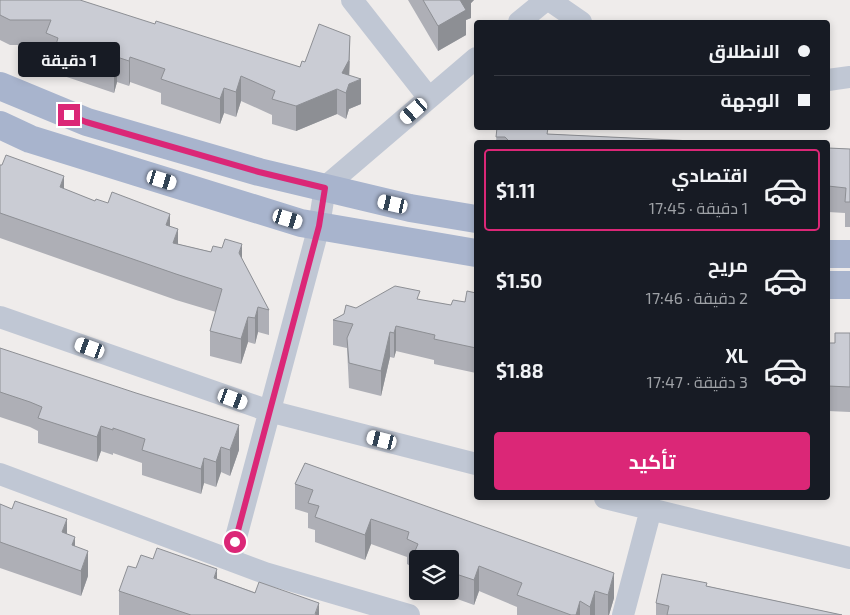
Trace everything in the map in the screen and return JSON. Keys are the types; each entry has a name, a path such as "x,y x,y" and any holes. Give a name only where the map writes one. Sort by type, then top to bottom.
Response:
{"main road":[{"path":"0,86 86,122 259,172 410,208 474,219"},
{"path":"0,125 30,139 276,216 319,226 474,253"},
{"path":"830,254 850,254"},
{"path":"830,285 850,284"}],"street":[{"path":"352,0 429,98"},
{"path":"522,20 547,0 578,20"},
{"path":"230,560 319,226 325,188 474,60"},
{"path":"830,80 850,77"},
{"path":"0,317 269,411 474,463"},
{"path":"0,474 265,573 409,615"},
{"path":"613,500 850,558"},
{"path":"623,615 651,509"}],"building":[{"path":"0,0 80,0 155,24 156,21 300,67 302,61 305,62 319,24 350,36 349,60 342,73 361,79 349,84 346,93 337,89 296,106 272,99 275,91 241,76 236,92 224,88 220,99 161,79 165,69 130,57 129,61 117,57 114,68 55,48 58,38 46,33 51,20 10,20 0,15"},
{"path":"423,0 460,0 466,10 438,26"},
{"path":"497,130 548,130 547,134 672,140 508,140 505,137 496,137"},
{"path":"830,148 850,149 850,202 845,202 846,188 830,186"},
{"path":"6,155 64,176 60,187 95,201 96,199 108,203 112,192 170,214 166,225 178,229 173,243 211,252 213,246 222,248 225,239 242,244 239,253 269,310 258,307 255,318 248,317 241,339 210,331 222,289 0,213 0,165 2,165"},
{"path":"395,286 420,291 417,299 451,305 453,300 465,302 467,291 474,293 474,348 434,339 435,335 396,326 394,333 390,332 381,371 349,363 347,338 353,324 333,320 344,314 346,305 356,308"},
{"path":"835,333 850,333 850,387 830,386 830,343 835,343"},
{"path":"0,348 239,425 230,450 221,447 216,462 204,458 201,469 142,450 145,439 113,428 113,430 101,426 97,437 38,418 42,407 0,392"},
{"path":"305,463 614,573 608,595 595,591 590,607 580,601 576,615 571,615 517,595 522,583 479,566 474,580 459,575 459,550 415,550 418,544 407,539 409,532 371,519 365,535 315,517 319,506 308,503 313,490 295,484"},
{"path":"15,501 67,519 62,532 75,537 72,545 88,551 81,571 0,542 0,504 12,509"},
{"path":"157,548 217,569 214,578 255,593 259,582 319,603 315,614 318,615 191,615 119,591 128,566 136,568 141,555 153,559"},
{"path":"662,574 707,583 706,586 842,615 667,615 669,606 656,603"}],"route":[{"path":"69,115 86,122 259,172 325,188 319,226 235,542"}]}
